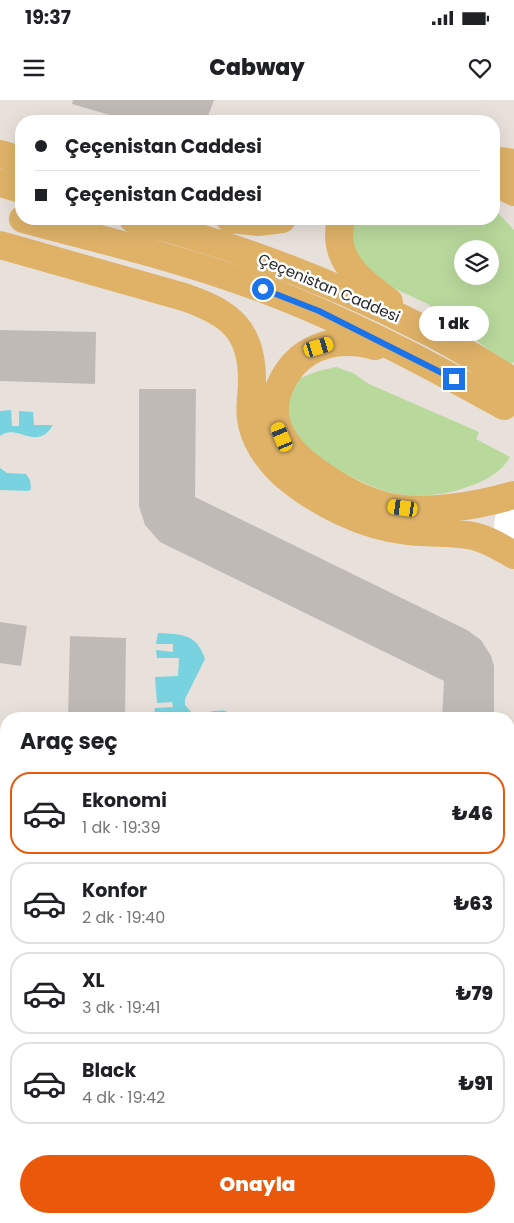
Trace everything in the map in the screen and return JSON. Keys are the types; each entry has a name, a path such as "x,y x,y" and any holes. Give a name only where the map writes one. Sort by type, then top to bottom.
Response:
{"main road":[{"path":"0,154 15,158"},
{"path":"500,161 514,163"},
{"path":"0,184 15,188"},
{"path":"500,185 514,192"},
{"name":"Çeçenistan Caddesi","path":"0,212 15,216"},
{"name":"Çeçenistan Caddesi","path":"48,225 184,262 224,275 319,311 409,355 509,394"},
{"name":"Çeçenistan Caddesi","path":"154,225 260,258 365,301 426,330 509,394"},
{"path":"341,225 339,241 346,261 367,285 426,330"},
{"path":"0,245 184,297 221,313 236,326 248,343 252,363 251,417 256,438 281,471 319,500 339,511 362,520 407,531 474,536 486,540 514,555"},
{"path":"409,355 349,341 332,343 305,354 292,364 279,389 275,405 276,422 282,437 293,452 327,479 365,499 385,506 443,508 487,502 514,495"},
{"path":"514,506 508,521 507,530 514,555"}],"green space":[{"path":"500,215 514,230 514,362 509,365 428,304 363,274 343,225 500,225"},
{"path":"336,367 353,373 369,384 479,432 476,439 510,457 502,468 485,480 445,493 422,496 393,493 347,474 292,442 283,409 298,379 318,371"}],"water":[{"path":"11,410 12,426 19,426 19,411 33,412 34,425 53,425 47,433 40,437 13,432 0,436 0,411"},
{"path":"0,468 7,473 26,474 30,480 31,489 28,491 0,490"},
{"path":"158,633 181,635 193,640 202,651 205,659 185,699 185,705 191,712 155,712 155,708 173,707 172,702 157,703 155,677 178,676 179,658 157,658 156,650 173,652 173,644 156,644"}],"building":[{"path":"73,100 214,100 208,115 110,115 72,104"},
{"path":"0,330 96,332 95,384 0,381"},
{"path":"139,389 196,389 195,497 467,630 481,640 491,656 494,666 494,712 442,712 444,681 160,542 145,525 139,506"},
{"path":"0,622 27,626 21,666 0,663"},
{"path":"70,636 126,638 125,712 68,712"}],"route":[{"path":"263,289 319,311 454,379"}]}
